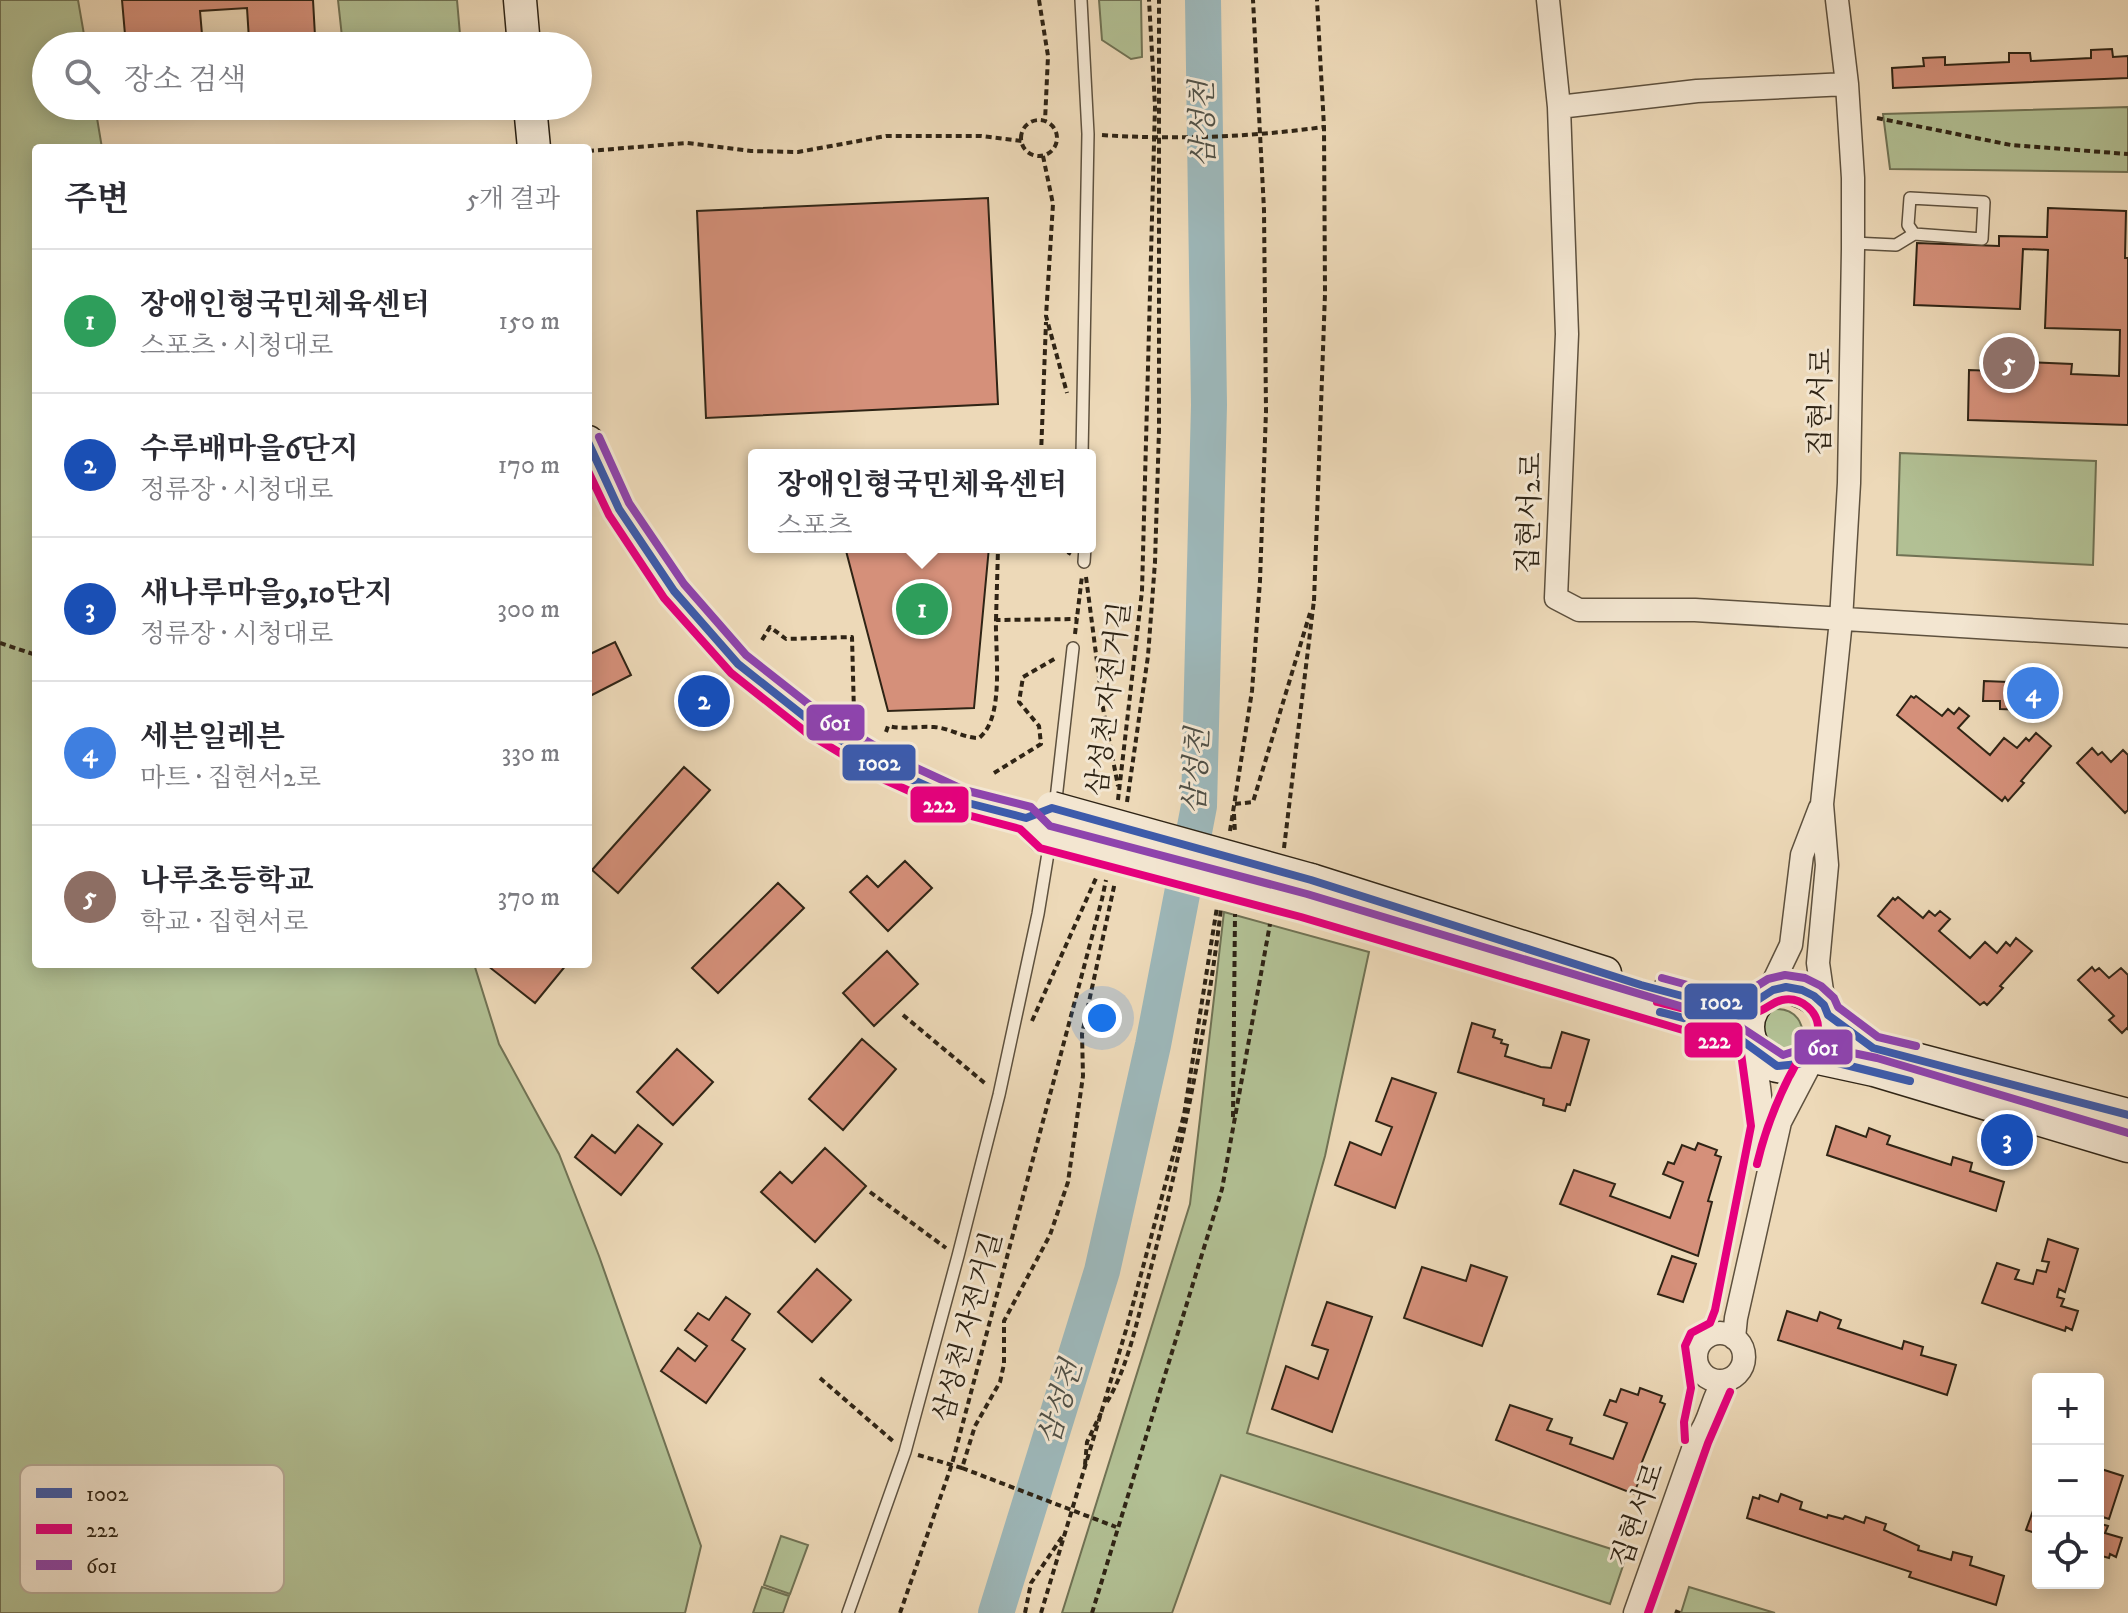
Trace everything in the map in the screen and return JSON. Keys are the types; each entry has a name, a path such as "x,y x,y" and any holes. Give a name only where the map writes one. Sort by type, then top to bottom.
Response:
{"street":[{"path":"520,0 523,32"},
{"name":"집현서2로","path":"1548,0 1559,107 1567,334 1556,598 1579,610 1695,610 2128,636"},
{"name":"집현서로","path":"1826,1010 1818,963 1827,865 1822,804 1841,620 1849,483 1853,243 1853,178 1847,84 1837,0"},
{"path":"1559,107 1697,91 1847,84"},
{"path":"531,120 534,144"},
{"path":"592,451 619,509 674,591 738,664 814,724 891,770 960,801 1705,1002 1762,997 1786,987 1802,990 1814,996 1826,1010 1873,1048 2128,1115"},
{"name":"집현서로","path":"1762,997 1791,945 1802,855 1822,804"},
{"path":"1308,893 1730,1033 1752,1045 1759,1056 1770,1064 1783,1067 1796,1067 1821,1055 1831,1031 1826,1010"},
{"path":"1762,997 1748,1020 1748,1033 1761,1096 1763,1127 1727,1314 1726,1335 1743,1352 1744,1360 1737,1374 1713,1378 1696,1361 1698,1345 1704,1339 1726,1335 1736,1318 1775,1140 1785,1110 1814,1057"},
{"path":"1814,1057 1874,1070 2128,1146"},
{"name":"집현서로","path":"1635,1613 1697,1438 1693,1422 1704,1390 1713,1378"}],"lane":[{"path":"1081,0 1088,134 1082,449"},
{"path":"1853,243 1896,245 1914,234 1982,239 1984,202 1910,198 1908,225 1914,234"},
{"path":"1084,562 1085,553"},
{"path":"848,1613 905,1452 999,1095 1038,914 1059,779 1073,648"}],"path":[{"path":"1039,0 1048,56 1045,121"},
{"name":"삼성천 자전거길","path":"1117,805 1142,591 1156,138 1149,0"},
{"path":"1126,807 1148,656 1155,562 1159,430 1156,138 1159,0"},
{"path":"1230,834 1252,691 1260,581 1266,411 1261,135 1253,0"},
{"path":"1234,804 1253,802 1317,588 1325,294 1324,127 1317,0"},
{"path":"1877,118 2011,145 2128,154"},
{"path":"1045,121 1054,129 1057,140 1053,150 1043,156 1027,151 1022,135 1028,124 1045,121"},
{"path":"1088,134 1166,139 1250,136 1324,127"},
{"path":"592,151 687,143 751,151 798,152 886,136 981,136 1022,141"},
{"path":"1041,449 1053,204 1043,156"},
{"path":"1046,316 1070,403"},
{"path":"886,732 888,726 904,730 937,727 966,738 979,738 988,731 994,711 999,668 995,659 998,553"},
{"path":"1069,553 1084,562"},
{"path":"1084,562 1103,708 1119,792"},
{"path":"994,773 1041,744 1039,726 1019,702 1023,677 1073,648 1084,562"},
{"path":"996,620 1077,619"},
{"path":"762,640 770,627 786,639 852,637 854,713"},
{"path":"0,643 32,654"},
{"path":"1234,804 1235,846"},
{"path":"962,1468 975,1426 1000,1382 1004,1364 1004,1321 1050,1235 1068,1182 1083,1076 1082,1034 1117,867"},
{"path":"1031,1025 1099,870"},
{"name":"삼성천 자전거길","path":"900,1613 952,1464 1107,871"},
{"path":"1041,1613 1158,1218 1184,1115 1219,895"},
{"path":"1103,1408 1117,1386 1168,1205 1200,1051 1221,906"},
{"path":"1092,1613 1222,1189 1233,1130 1235,907"},
{"path":"903,1015 999,1095"},
{"path":"870,1192 958,1256"},
{"path":"820,1378 905,1452 952,1464 1116,1527"},
{"path":"1025,1613 1031,1583 1066,1531"}],"green space":[{"path":"0,0 78,0 84,32 32,32 32,120 97,120 101,144 32,144 32,968 475,968 499,1044 559,1154 599,1256 701,1546 685,1613 0,1613"},
{"path":"338,0 457,0 460,32 341,32"},
{"path":"1099,0 1141,0 1142,57 1131,59 1102,40"},
{"path":"2128,107 2128,172 1890,169 1883,114"},
{"path":"1900,453 2096,461 2093,565 1897,555"},
{"path":"1224,912 1369,952 1325,1156 1247,1433 1627,1554 1610,1604 1221,1475 1172,1613 1062,1613 1190,1204"},
{"path":"1774,1009 1795,1016 1802,1027 1802,1034 1797,1049 1774,1056 1757,1024"},
{"path":"781,1536 808,1545 790,1594 764,1585"},
{"path":"762,1587 789,1596 783,1613 753,1613"},
{"path":"1689,1587 1775,1613 1681,1613"}],"building":[{"path":"122,0 313,0 315,32 248,32 247,8 200,11 202,32 125,32"},
{"path":"2112,49 2113,57 2128,56 2128,78 1893,88 1892,68 1924,66 1923,58 1945,57 1945,65 2009,62 2009,53 2030,53 2031,61 2091,58 2091,50"},
{"path":"988,198 998,404 706,418 697,211"},
{"path":"2048,208 2126,211 2128,425 1968,420 1969,370 2023,372 2023,362 2072,364 2071,374 2119,376 2120,330 2045,328 2048,250 2023,249 2020,309 1914,305 1917,243 1999,246 1999,236 2047,237"},
{"path":"847,553 988,553 974,708 888,711"},
{"path":"615,642 631,675 592,695 592,653"},
{"path":"1984,681 2055,684 2054,711 2000,709 2000,701 1983,701"},
{"path":"1911,696 1916,696 1942,716 1948,709 1954,714 1959,708 1969,716 1958,728 1990,755 2004,738 2017,748 2036,733 2051,746 2008,801 2005,797 2002,801 1897,715"},
{"path":"2092,748 2098,755 2102,752 2111,762 2123,750 2128,755 2128,810 2125,813 2077,763"},
{"path":"684,767 710,790 618,893 592,870"},
{"path":"905,861 932,888 888,931 850,892 867,876 878,887"},
{"path":"778,883 804,908 718,993 692,968"},
{"path":"1898,897 1923,918 1929,911 1935,916 1940,911 1950,919 1939,931 1970,958 1985,942 1997,953 2006,942 2010,946 2016,938 2032,951 1987,1005 1984,1002 1980,1005 1878,916 1893,898"},
{"path":"887,951 918,984 874,1026 843,993"},
{"path":"2092,967 2095,971 2099,968 2109,978 2121,968 2128,975 2128,1030 2122,1033 2109,1020 2114,1016 2078,980"},
{"path":"491,968 564,968 535,1003"},
{"path":"1472,1023 1495,1030 1493,1037 1508,1045 1505,1056 1541,1067 1551,1068 1562,1032 1589,1040 1570,1105 1567,1104 1565,1111 1543,1105 1544,1099 1458,1072"},
{"path":"862,1039 896,1069 843,1130 809,1099"},
{"path":"677,1049 713,1082 673,1125 637,1092"},
{"path":"1392,1078 1436,1093 1395,1208 1335,1185 1350,1142 1381,1155 1392,1127 1376,1121"},
{"path":"638,1125 662,1144 621,1195 575,1157 592,1135 615,1153"},
{"path":"1836,1126 1866,1137 1869,1128 1890,1136 1887,1144 1951,1165 1953,1157 1972,1163 1970,1171 2004,1182 1996,1211 1827,1155"},
{"path":"1698,1143 1717,1150 1715,1155 1721,1157 1708,1201 1712,1202 1698,1256 1560,1204 1574,1170 1615,1184 1610,1196 1670,1218 1683,1182 1663,1174 1668,1162 1674,1164 1682,1145 1695,1150"},
{"path":"825,1148 866,1186 815,1242 761,1192 780,1172 792,1183"},
{"path":"2048,1239 2078,1249 2065,1292 2059,1289 2057,1297 2064,1299 2061,1306 2078,1311 2072,1330 2066,1327 2065,1331 1982,1303 1997,1263 2019,1270 2015,1279 2033,1284 2037,1270 2046,1272 2049,1262 2042,1261"},
{"path":"1672,1256 1696,1264 1683,1302 1658,1294"},
{"path":"1471,1265 1507,1277 1482,1346 1404,1318 1422,1267 1466,1281"},
{"path":"817,1269 851,1300 812,1342 778,1312"},
{"path":"726,1297 750,1314 732,1340 745,1349 706,1403 661,1371 678,1348 695,1361 707,1346 685,1330 698,1313 709,1320"},
{"path":"1327,1302 1372,1317 1332,1432 1272,1409 1286,1366 1318,1379 1328,1350 1312,1345"},
{"path":"1787,1311 1817,1321 1820,1312 1841,1320 1838,1328 1902,1349 1904,1341 1923,1347 1921,1355 1956,1365 1947,1395 1778,1340"},
{"path":"1640,1388 1662,1396 1660,1402 1665,1404 1640,1467 1643,1469 1634,1494 1496,1440 1510,1405 1552,1419 1547,1430 1572,1438 1570,1444 1613,1459 1627,1423 1604,1415 1610,1400 1616,1402 1621,1389 1638,1395"},
{"path":"2104,1470 2123,1476 2109,1519 2104,1517"},
{"path":"1781,1494 1802,1502 1800,1509 1827,1518 1828,1515 1843,1519 1845,1516 1864,1523 1866,1517 1886,1524 1884,1530 1919,1546 1918,1550 1951,1560 1953,1552 1972,1557 1970,1565 2004,1576 1996,1605 1909,1577 1911,1572 1747,1518 1753,1497 1759,1499 1760,1495 1778,1502"},
{"path":"2032,1514 2032,1532 2026,1530"},
{"path":"2104,1525 2108,1526 2105,1533 2122,1538 2116,1557 2110,1554 2109,1558 2104,1557"}],"waterway":[{"name":"삼성천","path":"996,1613 1102,1271 1153,1045 1199,806 1209,405 1203,0"}],"transit line":[{"name":"601","path":"599,437 629,503 684,584 746,655 821,714 897,759 964,790 1031,807 1050,826 1307,894 1733,1022 1783,1055 1814,1045 1877,1058 2128,1133"},
{"name":"1002","path":"592,451 619,509 674,591 738,664 814,724 891,770 960,801 1026,818 1052,808 1311,880 1641,985 1705,1002 1756,1001 1773,990 1786,987 1802,990 1814,996 1824,1005 1828,1015 1873,1048 2128,1115"},
{"name":"222","path":"592,479 609,515 664,598 731,673 807,733 885,780 956,812 1020,829 1040,848 1301,917 1693,1033 1741,1053 1751,1126 1715,1310 1710,1323 1691,1333 1685,1346 1691,1388 1684,1422 1685,1440"},
{"name":"601","path":"1662,978 1706,990 1752,989 1768,979 1785,975 1805,978 1821,986 1834,998 1838,1007 1878,1037 1916,1046"},
{"name":"222","path":"1657,1002 1705,1013 1742,1015 1789,999 1808,1007 1816,1018 1815,1041 1802,1053 1784,1088 1757,1164"},
{"name":"1002","path":"1660,1012 1733,1034 1777,1066 1799,1064 1814,1057 1910,1081"},
{"name":"222","path":"1648,1613 1708,1443 1730,1392"}],"place":[{"name":"나루초등학교","path":"2009,363"},
{"name":"장애인형국민체육센터","path":"922,609"},
{"name":"세븐일레븐","path":"2033,693"},
{"name":"수루배마을6단지","path":"704,701"},
{"name":"새나루마을9,10단지","path":"2007,1140"}]}
